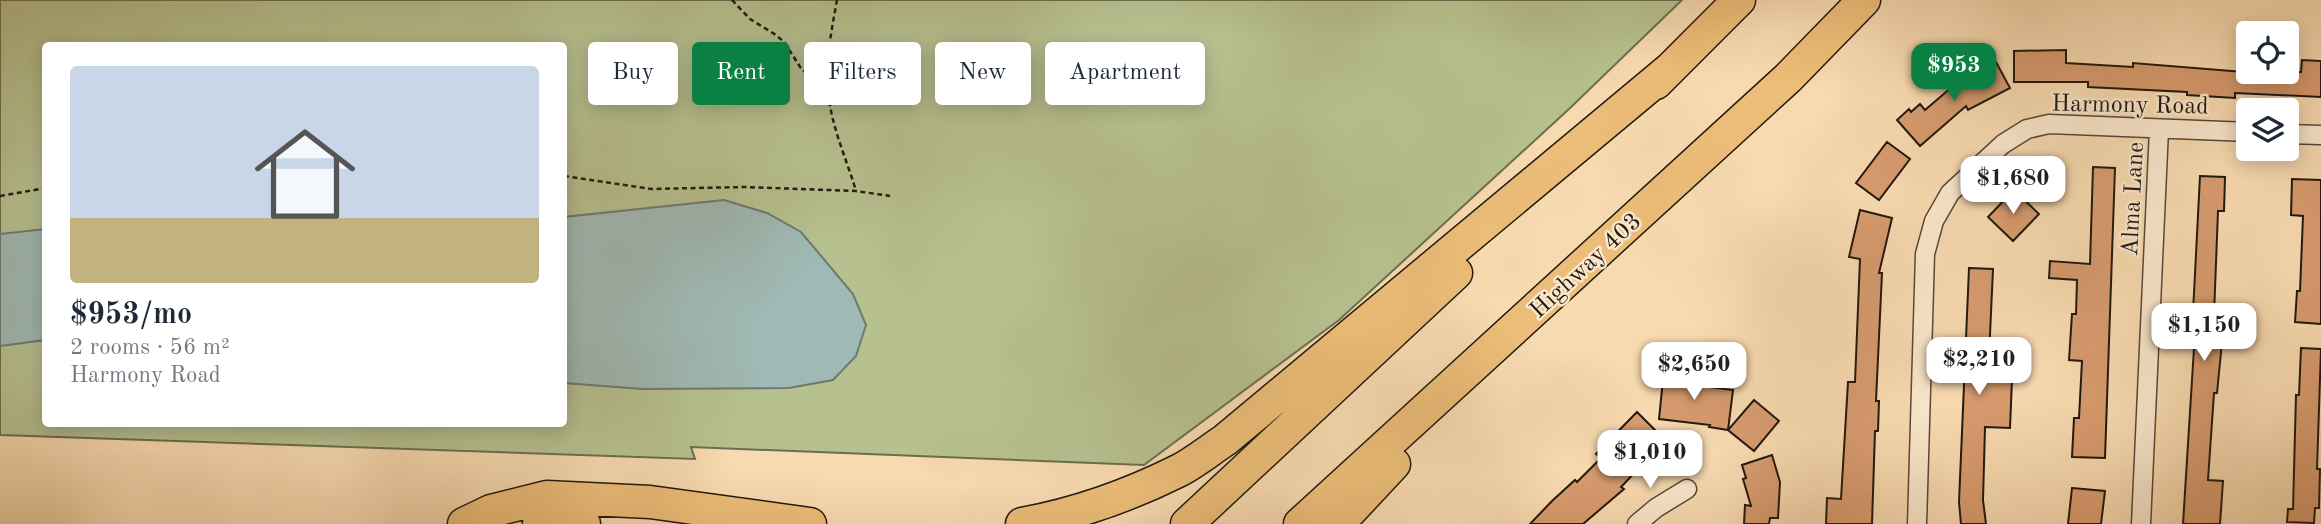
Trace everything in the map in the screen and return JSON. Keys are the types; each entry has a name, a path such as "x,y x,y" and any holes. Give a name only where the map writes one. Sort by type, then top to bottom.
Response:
{"highway":[{"path":"1187,524 1578,160 1740,0"},
{"name":"Highway 403","path":"1300,524 1788,78 1864,0"},
{"path":"1022,524 1055,518 1121,496 1182,469 1225,440 1670,69"},
{"path":"1338,524 1529,316"},
{"path":"464,524 491,511 547,497 650,502 810,524"},
{"path":"539,524 562,521 584,524"}],"street":[{"name":"Harmony Road","path":"1917,524 1925,254 1934,221 1950,193 2003,144 2027,129 2049,124 2236,132"},
{"name":"Alma Lane","path":"2141,524 2160,129"},
{"path":"2299,134 2321,135"},
{"path":"1637,524 1687,489"}],"path":[{"path":"732,0 750,19 785,43 804,71"},
{"path":"831,42 837,0"},
{"path":"831,105 837,135 856,191"},
{"path":"567,176 652,189 732,187 856,191 890,196"},
{"path":"0,196 42,189"}],"green space":[{"path":"0,0 1682,0 1569,109 1339,320 1144,465 691,447 695,459 0,435"}],"water":[{"path":"724,200 767,213 801,232 853,294 866,325 856,356 833,380 789,388 643,389 567,383 567,217"},
{"path":"42,229 42,340 0,346 0,234"}],"building":[{"path":"2066,50 2066,63 2133,67 2133,63 2236,71 2236,84 2299,84 2302,60 2321,61 2321,97 2235,93 2235,98 2187,95 2187,92 2088,87 2088,82 2014,82 2014,51"},
{"path":"1996,62 2010,88 1968,110 1966,106 1920,146 1897,120 1909,109 1911,112 1920,104 1925,110 1953,86"},
{"path":"1887,142 1910,159 1879,200 1856,183"},
{"path":"2093,167 2115,168 2105,458 2072,457 2074,418 2079,418 2082,361 2069,360 2072,314 2076,314 2077,280 2049,278 2050,261 2090,264"},
{"path":"2200,176 2225,177 2224,211 2218,211 2213,341 2222,342 2217,393 2214,393 2208,480 2223,481 2220,524 2183,524 2195,332 2192,332"},
{"path":"2292,179 2321,180 2321,324 2295,322 2297,291 2300,291 2303,216 2291,215"},
{"path":"2014,190 2039,214 2013,241 1988,217"},
{"path":"1860,210 1892,218 1879,273 1882,273 1876,401 1879,401 1878,431 1875,431 1872,524 1826,524 1827,498 1841,499 1848,382 1855,382 1860,259 1849,257"},
{"path":"1969,268 1993,269 1988,378 2012,379 2010,428 1985,427 1983,500 1986,524 1961,524 1959,502"},
{"path":"2301,348 2321,349 2317,469 2320,469 2319,508 2315,508 2314,523 2287,522 2288,509 2293,509 2296,395 2299,395"},
{"path":"1664,370 1694,374 1693,385 1733,390 1728,430 1709,427 1710,425 1659,419"},
{"path":"1754,400 1779,421 1754,451 1728,430"},
{"path":"1637,412 1661,436 1635,462 1640,467 1621,487 1624,489 1583,524 1530,524 1601,458 1596,454"},
{"path":"1772,455 1780,482 1778,518 1770,518 1769,524 1744,524 1745,505 1751,506 1742,465"},
{"path":"2072,488 2105,491 2101,524 2068,524"}]}
